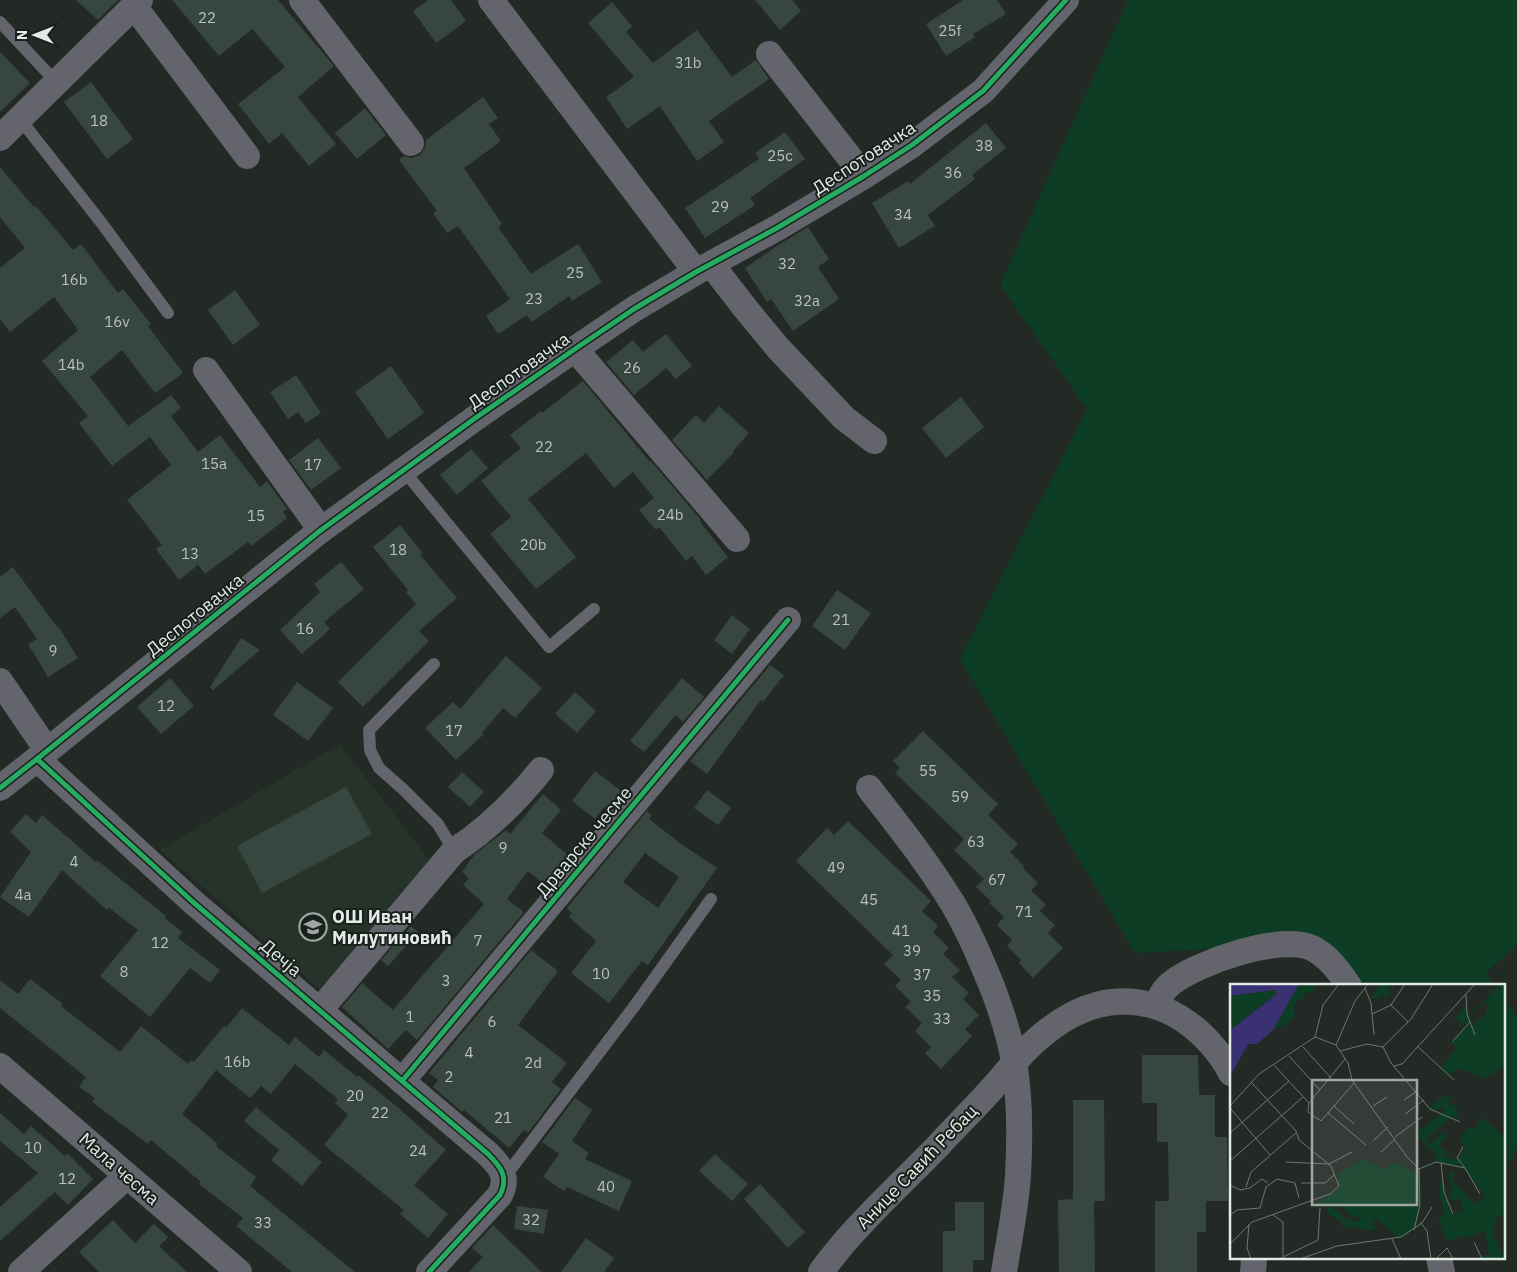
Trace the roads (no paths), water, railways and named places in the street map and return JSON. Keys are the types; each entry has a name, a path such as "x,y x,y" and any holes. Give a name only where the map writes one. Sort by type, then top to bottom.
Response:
{"street":[{"path":"302,0 410,143"},
{"path":"491,0 703,268 745,308 778,348 844,418 874,441"},
{"name":"Деспотовачка","path":"0,788 321,530 474,419 634,310 703,268 777,228 912,145 984,91 1066,0"},
{"path":"0,138 137,3 247,156"},
{"path":"769,54 864,176"},
{"path":"575,349 737,539"},
{"path":"206,370 321,530"},
{"name":"Дрварске чесме","path":"402,1081 788,620"},
{"name":"Дечја","path":"0,681 42,755 193,902 488,1154 500,1168 504,1178"},
{"path":"320,1010 454,851 469,842 492,823 520,796 541,770"},
{"path":"869,788 929,868 953,904 985,969 1004,1017 1014,1062 1018,1114 1018,1175 1011,1235 1004,1272"},
{"path":"1156,1006 1164,990 1172,982 1188,972 1242,952 1270,946 1289,944 1310,947 1324,955 1348,984"},
{"name":"Анице Савић Ребац","path":"821,1272 876,1207 989,1092 1014,1062 1054,1027 1079,1011 1099,1004 1116,1001 1156,1006 1179,1017 1199,1032 1214,1048 1230,1072"},
{"name":"Мала чесма","path":"0,1066 239,1272"},
{"path":"21,1272 127,1176"},
{"path":"429,1272 500,1195 504,1188 504,1178"}],"lane":[{"path":"0,22 56,82"},
{"path":"20,119 100,221 168,313"},
{"path":"404,471 549,648 594,609"},
{"path":"434,664 369,730 370,750 379,768 438,824 454,851"},
{"path":"504,1178 636,1004 711,899"}],"place":[{"name":"ОШ Иван Милутиновић","path":"313,927"}]}
